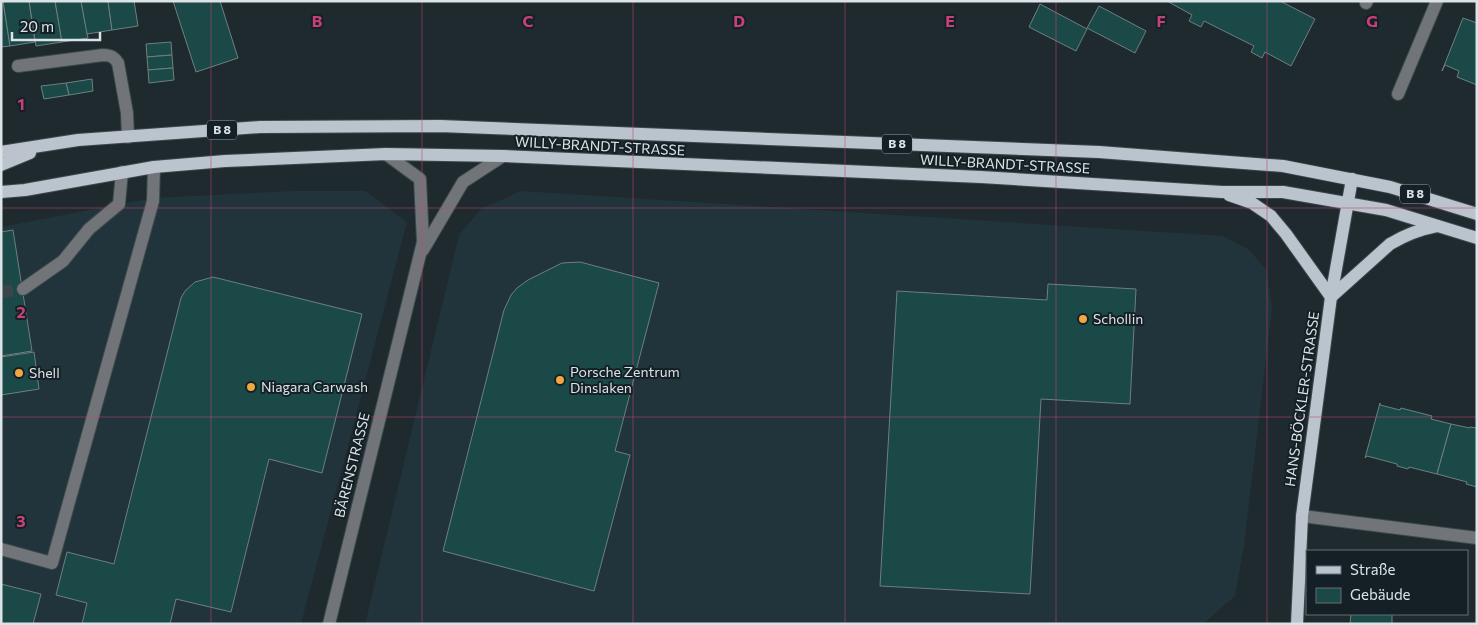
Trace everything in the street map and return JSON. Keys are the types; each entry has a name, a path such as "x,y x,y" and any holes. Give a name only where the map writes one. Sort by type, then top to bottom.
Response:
{"main road":[{"name":"WILLY-BRANDT-STRASSE","path":"128,137 260,127 440,126 1099,152 1283,166 1390,187 1477,214"},
{"name":"B 8","path":"1,152 78,140 128,137"},
{"name":"B 8","path":"1,165 48,145"},
{"name":"WILLY-BRANDT-STRASSE","path":"386,154 503,156 936,175 1222,192 1283,192 1386,210 1438,226"},
{"name":"B 8","path":"1,192 25,190 154,167 226,160 386,154"},
{"name":"HANS-BÖCKLER-STRASSE","path":"1297,624 1302,516 1331,297 1352,179"},
{"path":"1222,192 1252,203 1272,216 1331,297 1399,238 1425,228 1438,226"},
{"name":"B 8","path":"1438,226 1477,238"}],"street":[{"path":"1398,94 1437,1"},
{"path":"18,66 103,55 110,55 115,58 118,63 127,113 128,137"},
{"name":"BÄRENSTRASSE","path":"329,624 423,242 420,180 386,154"},
{"name":"BÄRENSTRASSE","path":"420,256 463,182 503,156"},
{"path":"1,549 52,563 153,201 154,167"},
{"path":"22,289 63,261 89,229 119,204 122,172"},
{"path":"1302,516 1477,538"}],"shaded area":[{"path":"291,191 365,191 407,222 301,624 1,624 1,227 153,198"},
{"path":"521,191 1223,236 1248,249 1266,269 1272,308 1244,546 1235,596 1203,624 365,624 459,235 481,209"}],"building":[{"path":"1,1 3,1 10,46 1,47"},
{"path":"3,1 29,1 35,42 10,46"},
{"path":"29,1 55,1 62,42 36,46"},
{"path":"55,1 81,1 88,38 62,42"},
{"path":"81,1 108,1 112,30 87,34"},
{"path":"108,1 134,1 138,26 112,30"},
{"path":"173,1 220,1 238,58 196,72"},
{"path":"1167,1 1280,1 1315,19 1291,66 1265,52 1262,58 1251,52 1254,46 1204,21 1201,27 1189,21 1192,15"},
{"path":"1040,4 1087,29 1076,51 1029,27"},
{"path":"1099,6 1146,31 1135,53 1087,28"},
{"path":"1463,18 1477,23 1477,85 1457,77 1459,71 1445,65 1442,71"},
{"path":"171,42 172,55 147,57 146,44"},
{"path":"172,55 173,68 148,70 147,57"},
{"path":"173,68 174,80 149,83 148,70"},
{"path":"92,79 93,91 69,95 66,83"},
{"path":"66,83 69,95 44,99 41,86"},
{"path":"13,230 32,351 1,356 1,232"},
{"name":"Porsche Zentrum Dinslaken","path":"580,262 659,283 615,451 630,455 594,591 443,551 504,310 511,295 528,280 562,263"},
{"name":"Niagara Carwash","path":"213,277 362,314 322,473 269,459 231,612 176,599 170,624 82,624 87,603 56,595 67,552 114,564 181,298 185,291 195,282"},
{"path":"1048,284 1136,289 1130,404 1041,399 1030,594 880,586 897,291 1047,300"},
{"name":"Shell","path":"34,352 39,389 1,395 1,357"},
{"path":"1380,403 1380,405 1400,410 1401,408 1432,416 1431,419 1451,424 1437,474 1409,467 1408,469 1367,456 1365,458"},
{"path":"1451,424 1477,428 1477,487 1466,484 1467,482 1437,474"},
{"path":"1,584 41,594 33,624 1,624"},
{"path":"1351,615 1392,615 1392,624 1350,624"}],"tunnel":[{"path":"1,292 23,289"}],"place":[{"name":"Schollin","path":"1083,319"},
{"name":"Shell","path":"19,373"},
{"name":"Porsche Zentrum Dinslaken","path":"560,380"},
{"name":"Niagara Carwash","path":"251,387"}]}
